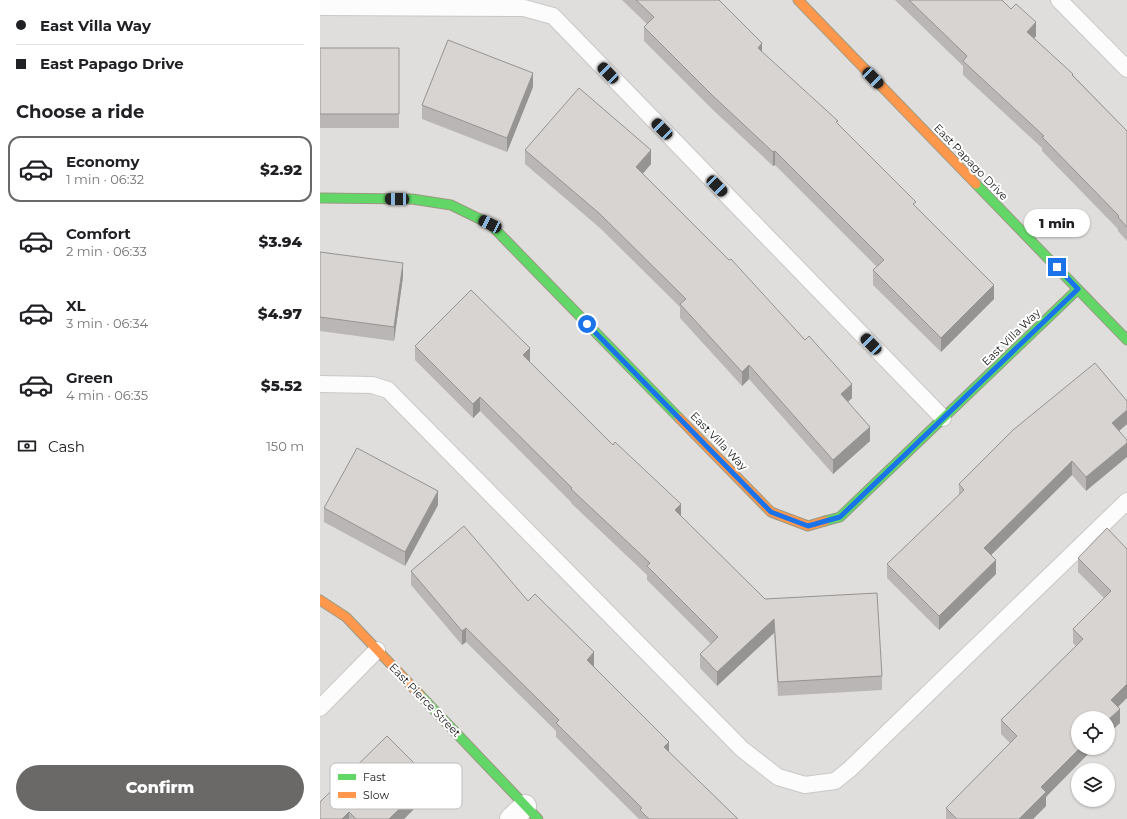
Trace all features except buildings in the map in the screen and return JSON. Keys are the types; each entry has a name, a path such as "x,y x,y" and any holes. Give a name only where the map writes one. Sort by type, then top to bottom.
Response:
{"street":[{"name":"East Papago Drive","path":"798,0 1127,340"},
{"name":"East Villa Way","path":"320,198 412,200 451,205 490,224 771,512 808,526 840,517 1078,289"},
{"name":"East Pierce Street","path":"320,600 346,617 525,815"}],"lane":[{"path":"1059,0 1127,69"},
{"path":"320,7 524,8 553,16 943,418"},
{"path":"320,384 372,385 388,390 742,749 778,777 805,785 835,781 850,769 1127,501"},
{"path":"320,708 377,650"}],"shaded area":[{"path":"320,0 1127,0 1127,819 320,819"}],"traffic: fast":[{"path":"976,184 1127,340"},
{"path":"320,198 412,199 451,205 490,224 679,418"},
{"path":"825,521 840,517 1078,289"},
{"path":"420,695 538,819"}],"traffic: slow":[{"path":"798,0 976,184"},
{"path":"679,418 771,512 808,526 825,521"},
{"path":"320,600 346,617 420,695"}],"route":[{"path":"587,324 771,512 808,526 840,517 1078,289 1057,267"}]}
